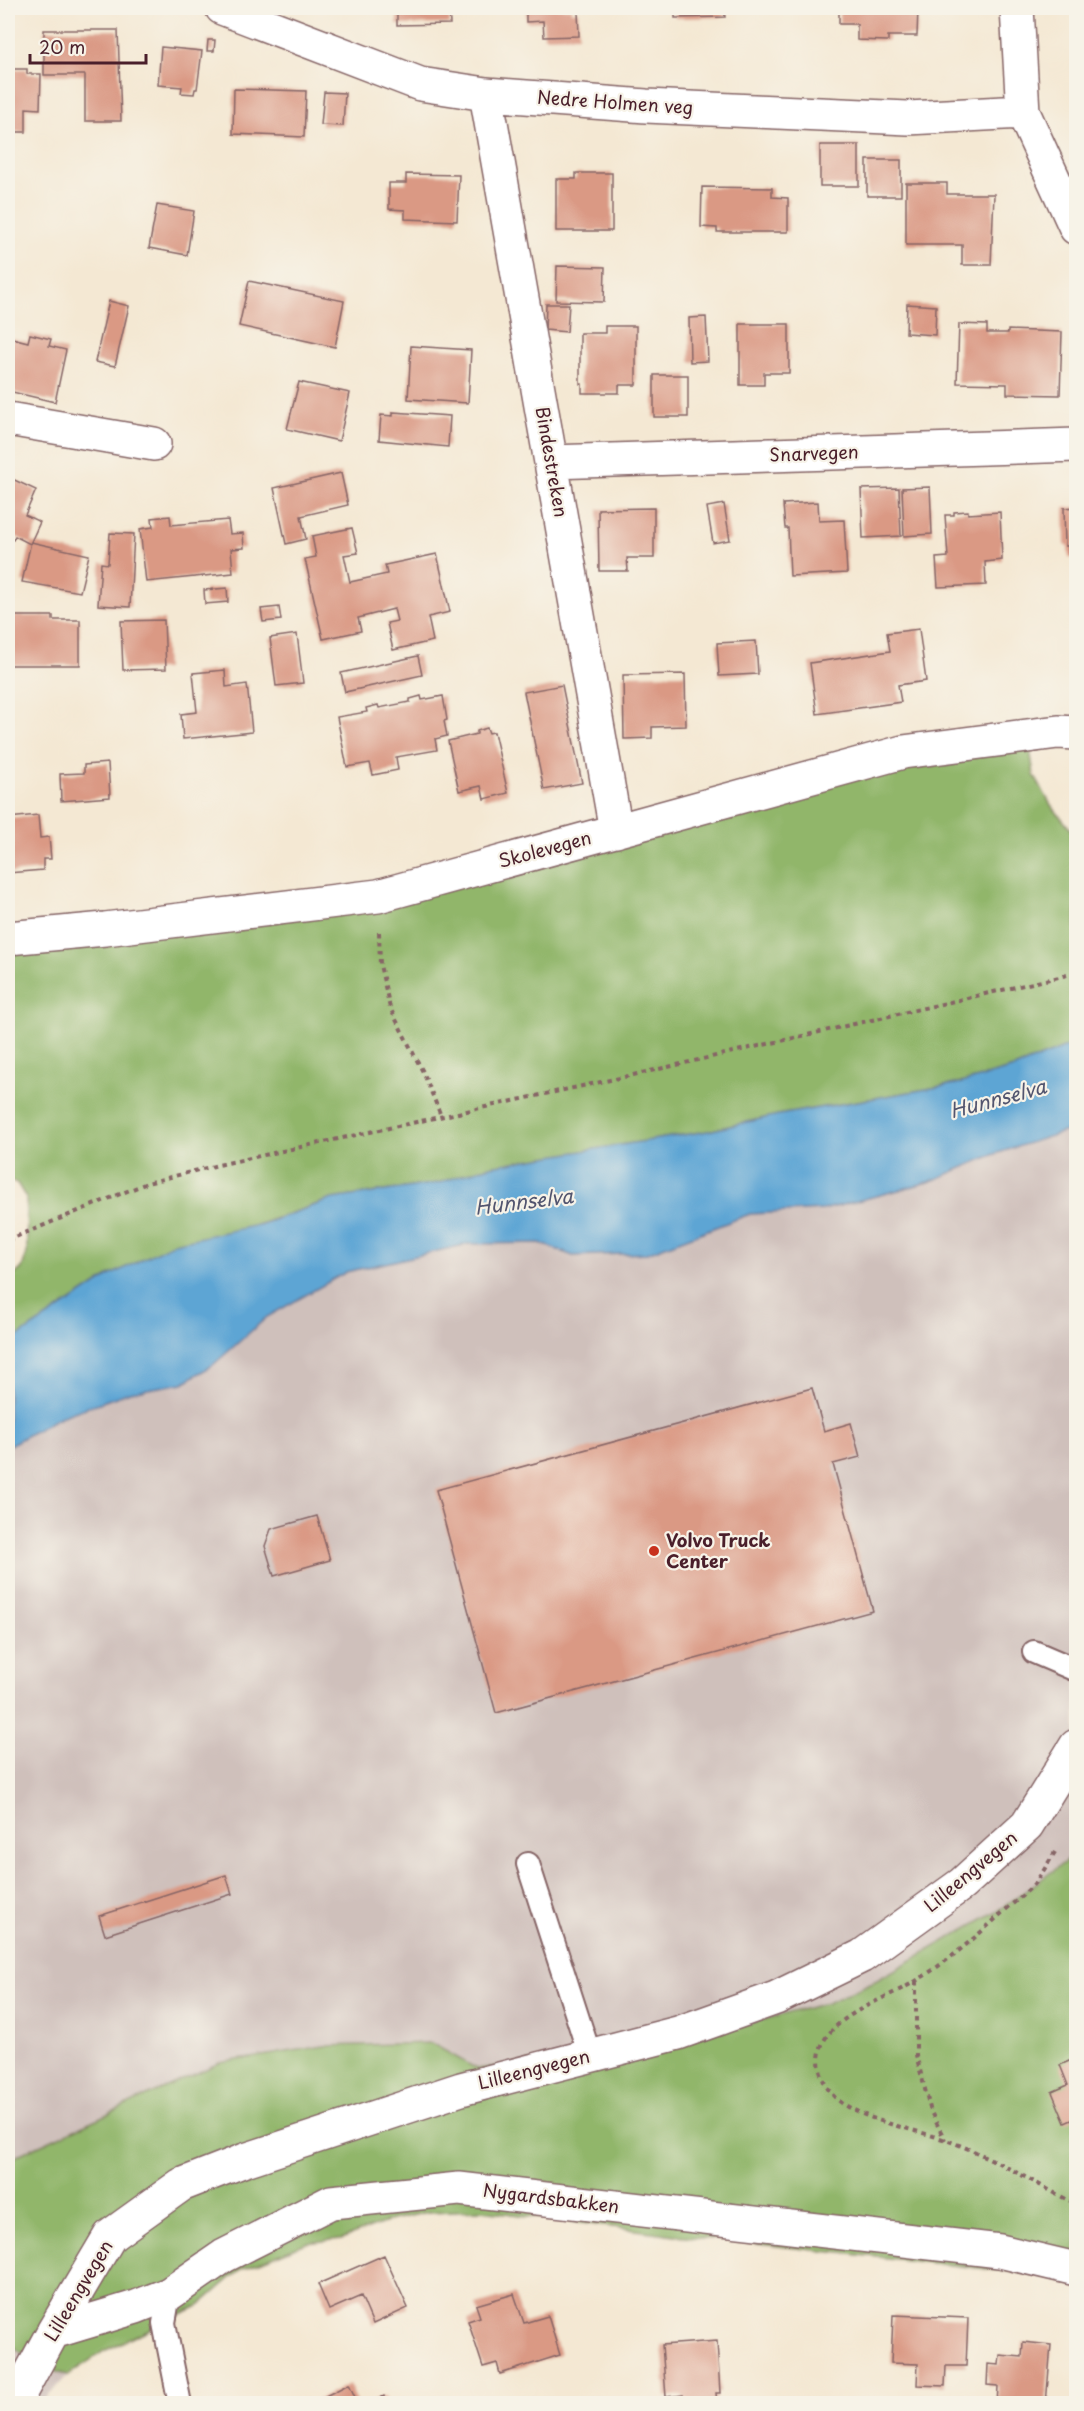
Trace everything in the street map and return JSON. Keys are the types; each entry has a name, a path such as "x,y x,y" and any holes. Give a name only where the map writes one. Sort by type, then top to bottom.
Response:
{"street":[{"name":"Nedre Holmen veg","path":"222,8 420,84 486,94 646,106 908,118 1023,112"},
{"path":"1017,8 1023,112 1077,228"},
{"name":"Bindestreken","path":"486,94 616,831"},
{"path":"8,419 154,444"},
{"name":"Snarvegen","path":"551,462 1077,446"},
{"name":"Skolevegen","path":"8,938 105,930 378,896 903,752 1058,732 1077,733"},
{"name":"Lilleengvegen","path":"14,2403 110,2236 180,2185 245,2160 460,2089 678,2033 776,1998 862,1956 962,1884 1027,1825 1077,1746"},
{"name":"Nygardsbakken","path":"53,2332 136,2307 169,2294 224,2256 331,2202 459,2188 1000,2251 1077,2269"}],"lane":[{"path":"1034,1652 1077,1670"},
{"path":"528,1864 590,2056"},
{"path":"169,2294 164,2323 180,2403"}],"path":[{"path":"378,896 380,965 390,1008 424,1074 441,1116"},
{"path":"8,1240 147,1183 218,1165 622,1078 851,1023 1077,973"},
{"path":"1058,1847 1034,1885 973,1939 916,1981 869,2006 832,2030 825,2038 819,2053 822,2076 829,2092 842,2103 898,2126 980,2153 1077,2204"},
{"path":"916,1981 916,2055 931,2112 945,2140"}],"shaded area":[{"path":"1076,1128 1076,1854 1002,1908 877,1980 827,2003 586,2071 219,2063 20,2154 8,2163 8,1446 60,1417 130,1392 183,1383 213,1365 267,1317 346,1272 468,1244 540,1243 573,1256 647,1253 750,1214 823,1210 929,1182 995,1154"},
{"path":"8,2341 20,2353 50,2372 68,2375 42,2403 8,2403"}],"green space":[{"path":"1028,736 1034,775 1051,805 1076,836 1076,1043 1014,1068 961,1083 778,1115 708,1131 490,1166 438,1183 332,1199 109,1276 8,1343 8,1281 22,1268 27,1252 26,1198 17,1183 8,1180 8,944 435,872"},
{"path":"1076,1854 1076,2272 1051,2276 667,2234 482,2210 428,2212 392,2220 341,2239 306,2243 240,2270 200,2305 104,2351 68,2375 35,2362 8,2341 8,2163 20,2154 219,2063 324,2046 431,2043 477,2069 669,2044 827,2003 877,1980 1002,1908"}],"water":[{"name":"Hunnselva","path":"1076,1043 1076,1128 995,1154 929,1182 823,1210 750,1214 647,1253 573,1256 540,1243 468,1244 346,1272 267,1317 213,1365 183,1383 130,1392 60,1417 8,1446 8,1343 109,1276 174,1243 262,1224 332,1199 438,1183 490,1166 708,1131 778,1115 961,1083 1014,1068"}],"building":[{"path":"390,8 449,8 450,24 397,25 397,11 390,11"},
{"path":"526,8 571,8 571,12 578,11 579,36 544,37 543,21 526,22"},
{"path":"675,8 724,8 725,17 675,18"},
{"path":"839,8 918,8 917,36 888,36 888,41 857,40 857,24 839,24"},
{"path":"44,30 118,30 121,121 85,121 85,75 44,75"},
{"path":"208,40 215,40 214,51 207,51"},
{"path":"161,47 202,51 197,89 194,94 181,93 182,87 158,85"},
{"path":"8,69 27,69 27,74 41,74 40,109 26,108 26,132 8,132"},
{"path":"234,89 306,91 304,137 233,134"},
{"path":"324,92 345,93 343,126 321,125"},
{"path":"820,145 859,145 859,186 820,186"},
{"path":"867,160 901,160 901,196 867,196"},
{"path":"576,173 612,173 612,231 556,231 556,179 576,179"},
{"path":"406,174 459,175 457,221 405,219 405,210 389,209 389,183 406,183"},
{"path":"906,183 947,183 947,194 994,194 991,265 962,265 962,245 906,245"},
{"path":"702,187 772,188 772,197 788,198 788,232 717,232 717,228 701,227"},
{"path":"157,205 194,211 187,255 149,248"},
{"path":"557,266 605,267 604,302 556,301"},
{"path":"249,281 344,301 335,347 239,326"},
{"path":"109,301 129,306 115,366 95,362"},
{"path":"546,304 569,304 567,332 545,330"},
{"path":"907,304 936,306 935,335 906,333"},
{"path":"706,317 708,361 690,362 689,318"},
{"path":"740,324 789,324 789,373 764,373 764,385 740,385"},
{"path":"959,324 987,325 987,333 1008,333 1008,330 1062,332 1060,395 1007,394 1007,384 957,383"},
{"path":"605,326 636,326 636,385 619,385 619,393 582,393 580,333 605,333"},
{"path":"30,334 51,339 49,346 66,350 55,402 8,391 8,356 12,338 28,342"},
{"path":"411,346 471,350 468,403 408,399"},
{"path":"654,375 688,375 688,417 654,417"},
{"path":"299,382 350,393 339,441 287,429"},
{"path":"393,412 450,416 448,447 379,440 381,415 393,416"},
{"path":"341,473 348,505 301,516 306,539 286,544 274,488"},
{"path":"8,477 36,490 25,515 40,522 30,544 15,536 13,540 8,538"},
{"path":"930,487 932,534 904,536 902,488"},
{"path":"899,488 901,536 863,538 861,489"},
{"path":"818,502 819,521 844,520 847,573 790,576 788,528 785,528 783,504"},
{"path":"724,504 730,540 713,543 707,507"},
{"path":"1076,507 1076,569 1074,569 1073,558 1069,558 1068,546 1065,546 1064,508"},
{"path":"654,508 654,558 627,558 628,571 599,571 598,509"},
{"path":"968,511 968,514 1000,512 1002,560 985,562 986,585 938,587 936,558 948,557 945,515"},
{"path":"170,516 171,525 228,520 230,534 243,533 244,548 231,549 233,573 146,582 140,529 153,527 152,518"},
{"path":"352,528 358,553 344,555 350,582 387,574 385,565 437,554 450,612 428,617 433,641 393,650 387,623 397,621 394,609 358,618 361,631 323,639 305,559 316,557 312,536"},
{"path":"110,533 134,534 130,607 98,605 101,563 108,564"},
{"path":"31,542 89,555 80,592 22,582"},
{"path":"227,588 228,602 205,604 204,590"},
{"path":"279,607 281,620 263,622 261,609"},
{"path":"8,616 53,616 53,620 80,620 80,665 8,665"},
{"path":"164,620 166,669 123,670 121,621"},
{"path":"919,629 926,681 898,685 901,702 817,714 810,663 890,651 887,633"},
{"path":"297,634 303,683 276,686 270,638"},
{"path":"756,641 758,674 719,676 717,643"},
{"path":"418,656 422,675 345,692 341,673"},
{"path":"225,670 226,687 247,684 252,732 183,739 181,714 197,712 193,673"},
{"path":"685,674 686,726 652,727 652,738 624,739 623,675"},
{"path":"562,685 582,783 544,790 524,692"},
{"path":"421,696 422,700 443,696 447,736 435,739 437,750 396,757 398,770 373,775 370,763 347,767 337,717 367,712 366,708 378,705 379,708 410,702 410,699"},
{"path":"487,728 489,733 494,732 508,793 484,799 481,786 459,791 448,741 477,734 477,731"},
{"path":"108,763 110,797 61,801 60,774 84,773 84,765"},
{"path":"38,815 40,838 49,837 51,859 43,859 43,870 8,873 8,818"},
{"name":"Volvo Truck Center","path":"812,1388 824,1431 851,1423 860,1457 833,1464 873,1611 496,1713 436,1490"},
{"path":"317,1516 330,1560 274,1576 265,1546 271,1529"},
{"path":"226,1875 232,1894 105,1935 99,1916"},
{"path":"1076,2058 1076,2118 1065,2123 1052,2092 1068,2085 1060,2065"},
{"path":"384,2255 408,2308 373,2324 361,2296 329,2310 318,2284"},
{"path":"514,2294 524,2323 548,2316 560,2355 500,2374 497,2363 483,2367 468,2321 480,2317 476,2305"},
{"path":"893,2315 968,2318 966,2366 946,2366 945,2386 917,2385 918,2364 891,2363"},
{"path":"717,2341 720,2393 716,2393 717,2404 683,2404 683,2395 666,2397 662,2345"},
{"path":"1023,2342 1051,2345 1046,2404 997,2404 998,2386 987,2385 988,2364 999,2365 1000,2355 1022,2357"},
{"path":"349,2384 358,2404 310,2404"},
{"path":"384,2396 387,2404 368,2404"}],"place":[{"name":"Volvo Truck Center","path":"654,1551"}]}
